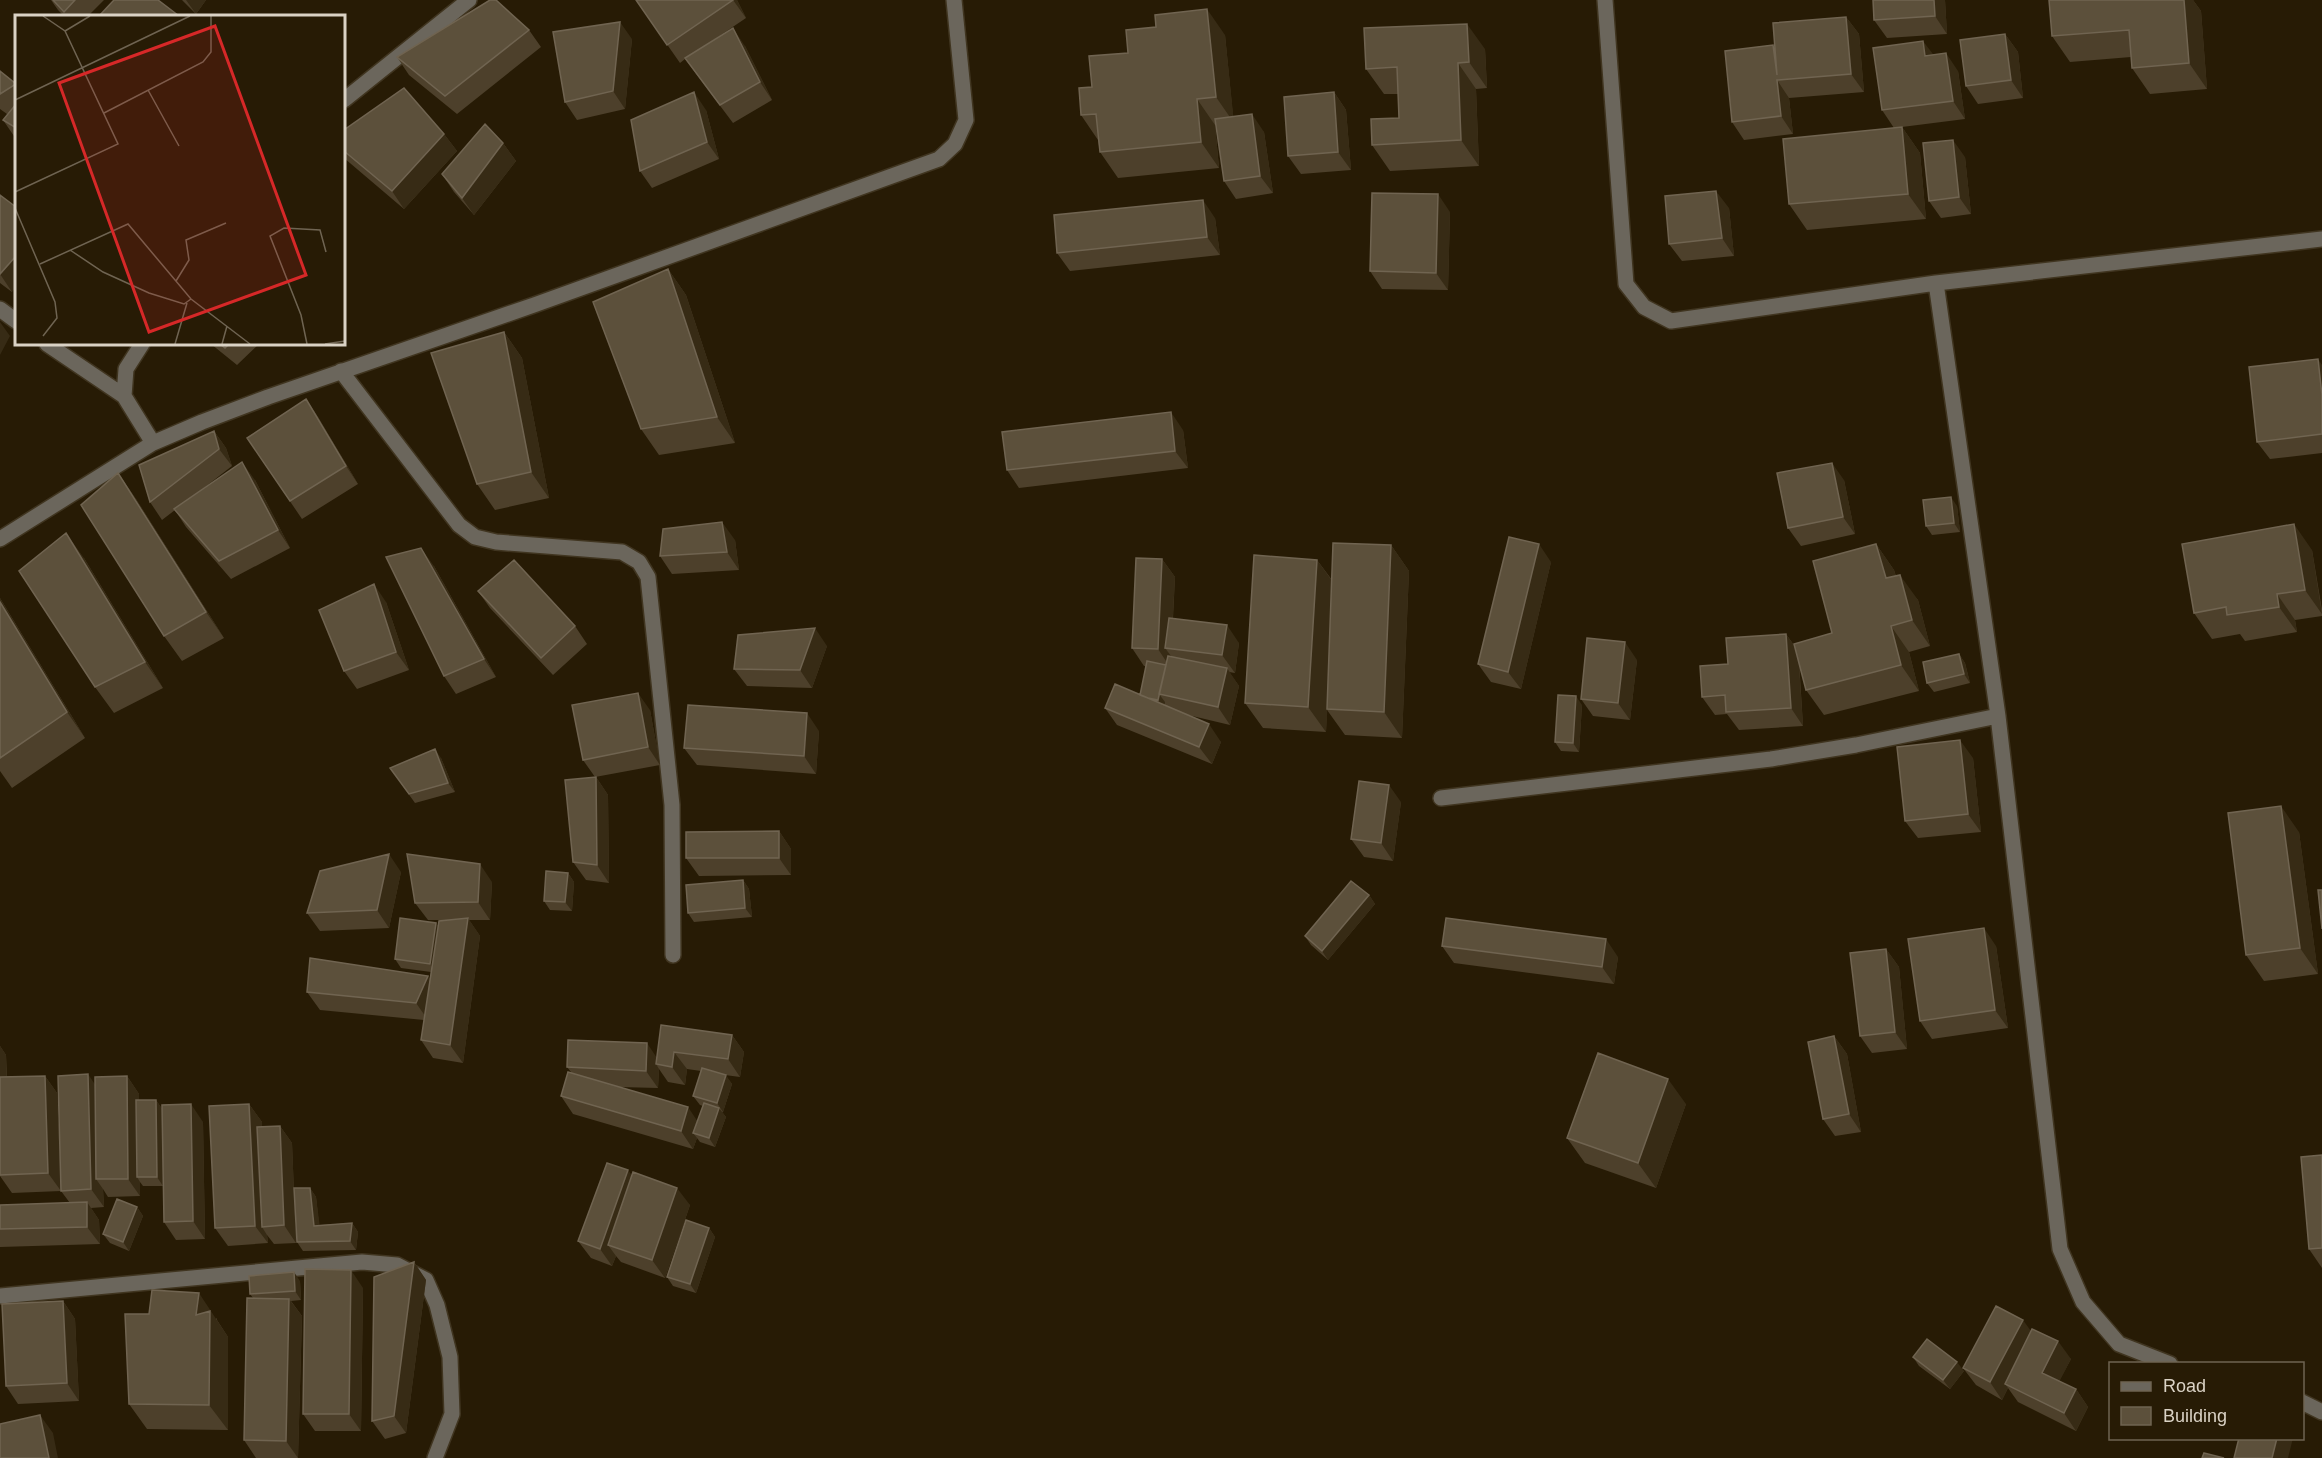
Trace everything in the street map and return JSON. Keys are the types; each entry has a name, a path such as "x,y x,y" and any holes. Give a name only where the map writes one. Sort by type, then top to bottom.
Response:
{"street":[{"path":"345,99 469,0"},
{"path":"0,539 153,443 268,397 534,305 939,159 956,144 966,120 954,0"},
{"path":"1605,0 1626,284 1644,307 1671,321 1936,283 2322,239"},
{"path":"1936,283 1998,716 2060,1249 2083,1302 2119,1344 2165,1362"},
{"path":"0,309 15,320"},
{"path":"48,345 124,396 153,443"},
{"path":"124,396 126,369 141,345"},
{"path":"341,371 459,525 475,537 496,542 622,552 639,562 648,577 672,806 673,955"},
{"path":"1442,798 1771,759 1856,745 1998,716"},
{"path":"0,1296 362,1262 397,1265 426,1280 437,1305 450,1357 452,1414 435,1458"},
{"path":"2304,1403 2322,1412"}],"building":[{"path":"53,0 75,0 64,12"},
{"path":"114,0 158,0 178,15 100,15"},
{"path":"490,0 496,0 529,30 445,96 397,57"},
{"path":"636,0 733,0 667,45"},
{"path":"1873,0 1934,0 1935,16 1874,20"},
{"path":"2049,0 2184,0 2189,63 2132,68 2129,30 2052,36"},
{"path":"1207,9 1216,97 1197,99 1201,142 1100,152 1096,114 1081,115 1079,88 1092,87 1089,56 1128,53 1126,30 1156,27 1155,15"},
{"path":"1846,17 1851,74 1777,80 1781,116 1732,122 1725,51 1773,45 1777,75 1773,23"},
{"path":"620,22 613,91 565,102 553,32"},
{"path":"1467,24 1469,62 1458,63 1461,140 1372,145 1371,119 1399,118 1397,67 1366,69 1364,28"},
{"path":"733,28 760,82 720,105 685,58"},
{"path":"2005,34 2011,80 1966,86 1960,40"},
{"path":"1923,41 1925,56 1946,53 1953,101 1882,110 1873,48"},
{"path":"0,71 15,85 0,94"},
{"path":"404,88 444,134 392,191 345,152 345,129"},
{"path":"694,92 707,142 640,171 631,120"},
{"path":"1334,92 1338,152 1288,156 1284,97"},
{"path":"15,105 15,127 3,120"},
{"path":"1252,114 1260,176 1224,181 1215,119"},
{"path":"485,124 503,143 462,198 442,174"},
{"path":"1902,127 1908,194 1789,204 1783,139"},
{"path":"1953,140 1959,197 1929,201 1923,143"},
{"path":"1716,191 1722,238 1669,244 1665,196"},
{"path":"1372,193 1438,194 1436,273 1370,271"},
{"path":"0,195 15,206 15,257 0,274"},
{"path":"1203,200 1207,237 1057,253 1054,215"},
{"path":"668,269 717,417 641,429 593,302"},
{"path":"504,332 531,472 477,484 431,353"},
{"path":"2318,359 2322,395 2322,434 2257,442 2249,367"},
{"path":"306,399 346,466 290,501 247,438"},
{"path":"1171,412 1175,451 1007,470 1002,432"},
{"path":"214,431 219,449 150,502 139,465"},
{"path":"242,462 278,530 219,561 174,509"},
{"path":"1832,463 1843,517 1788,528 1777,473"},
{"path":"118,473 206,612 164,636 81,505"},
{"path":"1951,497 1954,523 1926,526 1923,500"},
{"path":"722,522 727,552 660,556 663,529"},
{"path":"2294,524 2305,590 2277,594 2279,607 2227,615 2226,607 2194,613 2182,544"},
{"path":"66,533 145,662 95,687 19,571"},
{"path":"1509,537 1539,544 1508,672 1478,664"},
{"path":"1333,543 1391,545 1384,712 1327,709"},
{"path":"1876,544 1886,578 1900,575 1912,620 1891,626 1901,665 1806,690 1794,644 1832,633 1813,561"},
{"path":"421,548 484,659 444,676 386,557"},
{"path":"1254,555 1317,560 1308,707 1245,703"},
{"path":"1136,558 1162,559 1158,649 1132,648"},
{"path":"514,560 575,626 541,658 478,591"},
{"path":"374,584 396,652 344,671 319,610"},
{"path":"0,602 67,712 0,758"},
{"path":"1169,618 1227,625 1222,655 1165,648"},
{"path":"815,628 800,670 734,669 738,635"},
{"path":"1786,634 1791,708 1726,712 1725,695 1702,697 1700,666 1728,664 1726,638"},
{"path":"1587,638 1625,642 1618,703 1581,699"},
{"path":"1959,654 1964,674 1927,683 1923,662"},
{"path":"1168,656 1227,668 1218,707 1159,694"},
{"path":"1147,661 1166,665 1158,700 1140,695"},
{"path":"1115,684 1209,724 1199,747 1105,708"},
{"path":"638,693 648,747 583,760 572,705"},
{"path":"1558,695 1576,696 1573,743 1555,742"},
{"path":"688,705 807,713 804,756 684,748"},
{"path":"1960,740 1968,814 1905,821 1897,747"},
{"path":"435,749 448,783 409,794 390,768"},
{"path":"596,777 597,865 573,862 565,780"},
{"path":"1359,781 1389,785 1381,843 1351,839"},
{"path":"2281,806 2300,948 2246,955 2228,813"},
{"path":"779,831 779,858 686,858 686,832"},
{"path":"389,854 377,910 307,913 320,871"},
{"path":"407,854 480,864 478,902 415,903"},
{"path":"546,871 568,873 565,902 544,901"},
{"path":"743,880 745,908 688,913 686,885"},
{"path":"1351,881 1369,895 1322,951 1305,936"},
{"path":"2318,890 2322,890 2322,929"},
{"path":"400,918 436,923 430,964 395,959"},
{"path":"468,918 450,1045 421,1040 439,921"},
{"path":"1446,918 1606,939 1602,967 1442,946"},
{"path":"1984,928 1995,1010 1920,1021 1908,939"},
{"path":"1886,949 1895,1032 1860,1036 1850,953"},
{"path":"310,958 428,976 416,1003 307,992"},
{"path":"661,1025 732,1035 728,1059 674,1052 672,1067 656,1064"},
{"path":"1834,1036 1849,1114 1823,1119 1808,1042"},
{"path":"568,1040 647,1043 646,1071 567,1067"},
{"path":"1598,1053 1668,1079 1638,1163 1567,1138"},
{"path":"702,1068 726,1075 717,1103 693,1096"},
{"path":"568,1072 688,1107 681,1131 561,1096"},
{"path":"88,1074 91,1189 61,1191 58,1076"},
{"path":"45,1076 48,1173 0,1175 0,1077"},
{"path":"127,1076 128,1179 96,1179 95,1077"},
{"path":"136,1100 156,1100 157,1177 137,1177"},
{"path":"704,1103 719,1108 709,1138 693,1133"},
{"path":"191,1104 193,1221 164,1222 162,1105"},
{"path":"249,1104 255,1226 215,1228 209,1106"},
{"path":"280,1126 284,1225 262,1227 257,1127"},
{"path":"2322,1155 2322,1248 2309,1249 2301,1157"},
{"path":"607,1163 628,1170 600,1249 578,1241"},
{"path":"633,1172 677,1188 652,1260 608,1245"},
{"path":"294,1188 310,1188 314,1226 352,1223 350,1241 297,1242"},
{"path":"117,1199 137,1207 123,1242 103,1234"},
{"path":"87,1202 87,1227 0,1229 0,1205"},
{"path":"686,1220 709,1228 690,1284 667,1277"},
{"path":"414,1262 394,1416 372,1421 374,1277"},
{"path":"305,1269 351,1270 349,1414 303,1414"},
{"path":"294,1272 295,1291 250,1294 249,1276"},
{"path":"152,1290 199,1293 196,1315 210,1311 209,1405 129,1404 125,1314 149,1314"},
{"path":"247,1298 289,1299 286,1441 244,1440"},
{"path":"63,1301 67,1383 6,1386 2,1304"},
{"path":"1996,1306 2023,1320 1990,1382 1963,1368"},
{"path":"2032,1329 2058,1341 2042,1373 2076,1389 2064,1413 2005,1384"},
{"path":"1927,1339 1957,1362 1943,1380 1913,1357"},
{"path":"40,1415 49,1458 0,1458 0,1424"},
{"path":"2238,1440 2276,1440 2272,1458 2234,1458"},
{"path":"2204,1453 2224,1458 2202,1458"}]}
